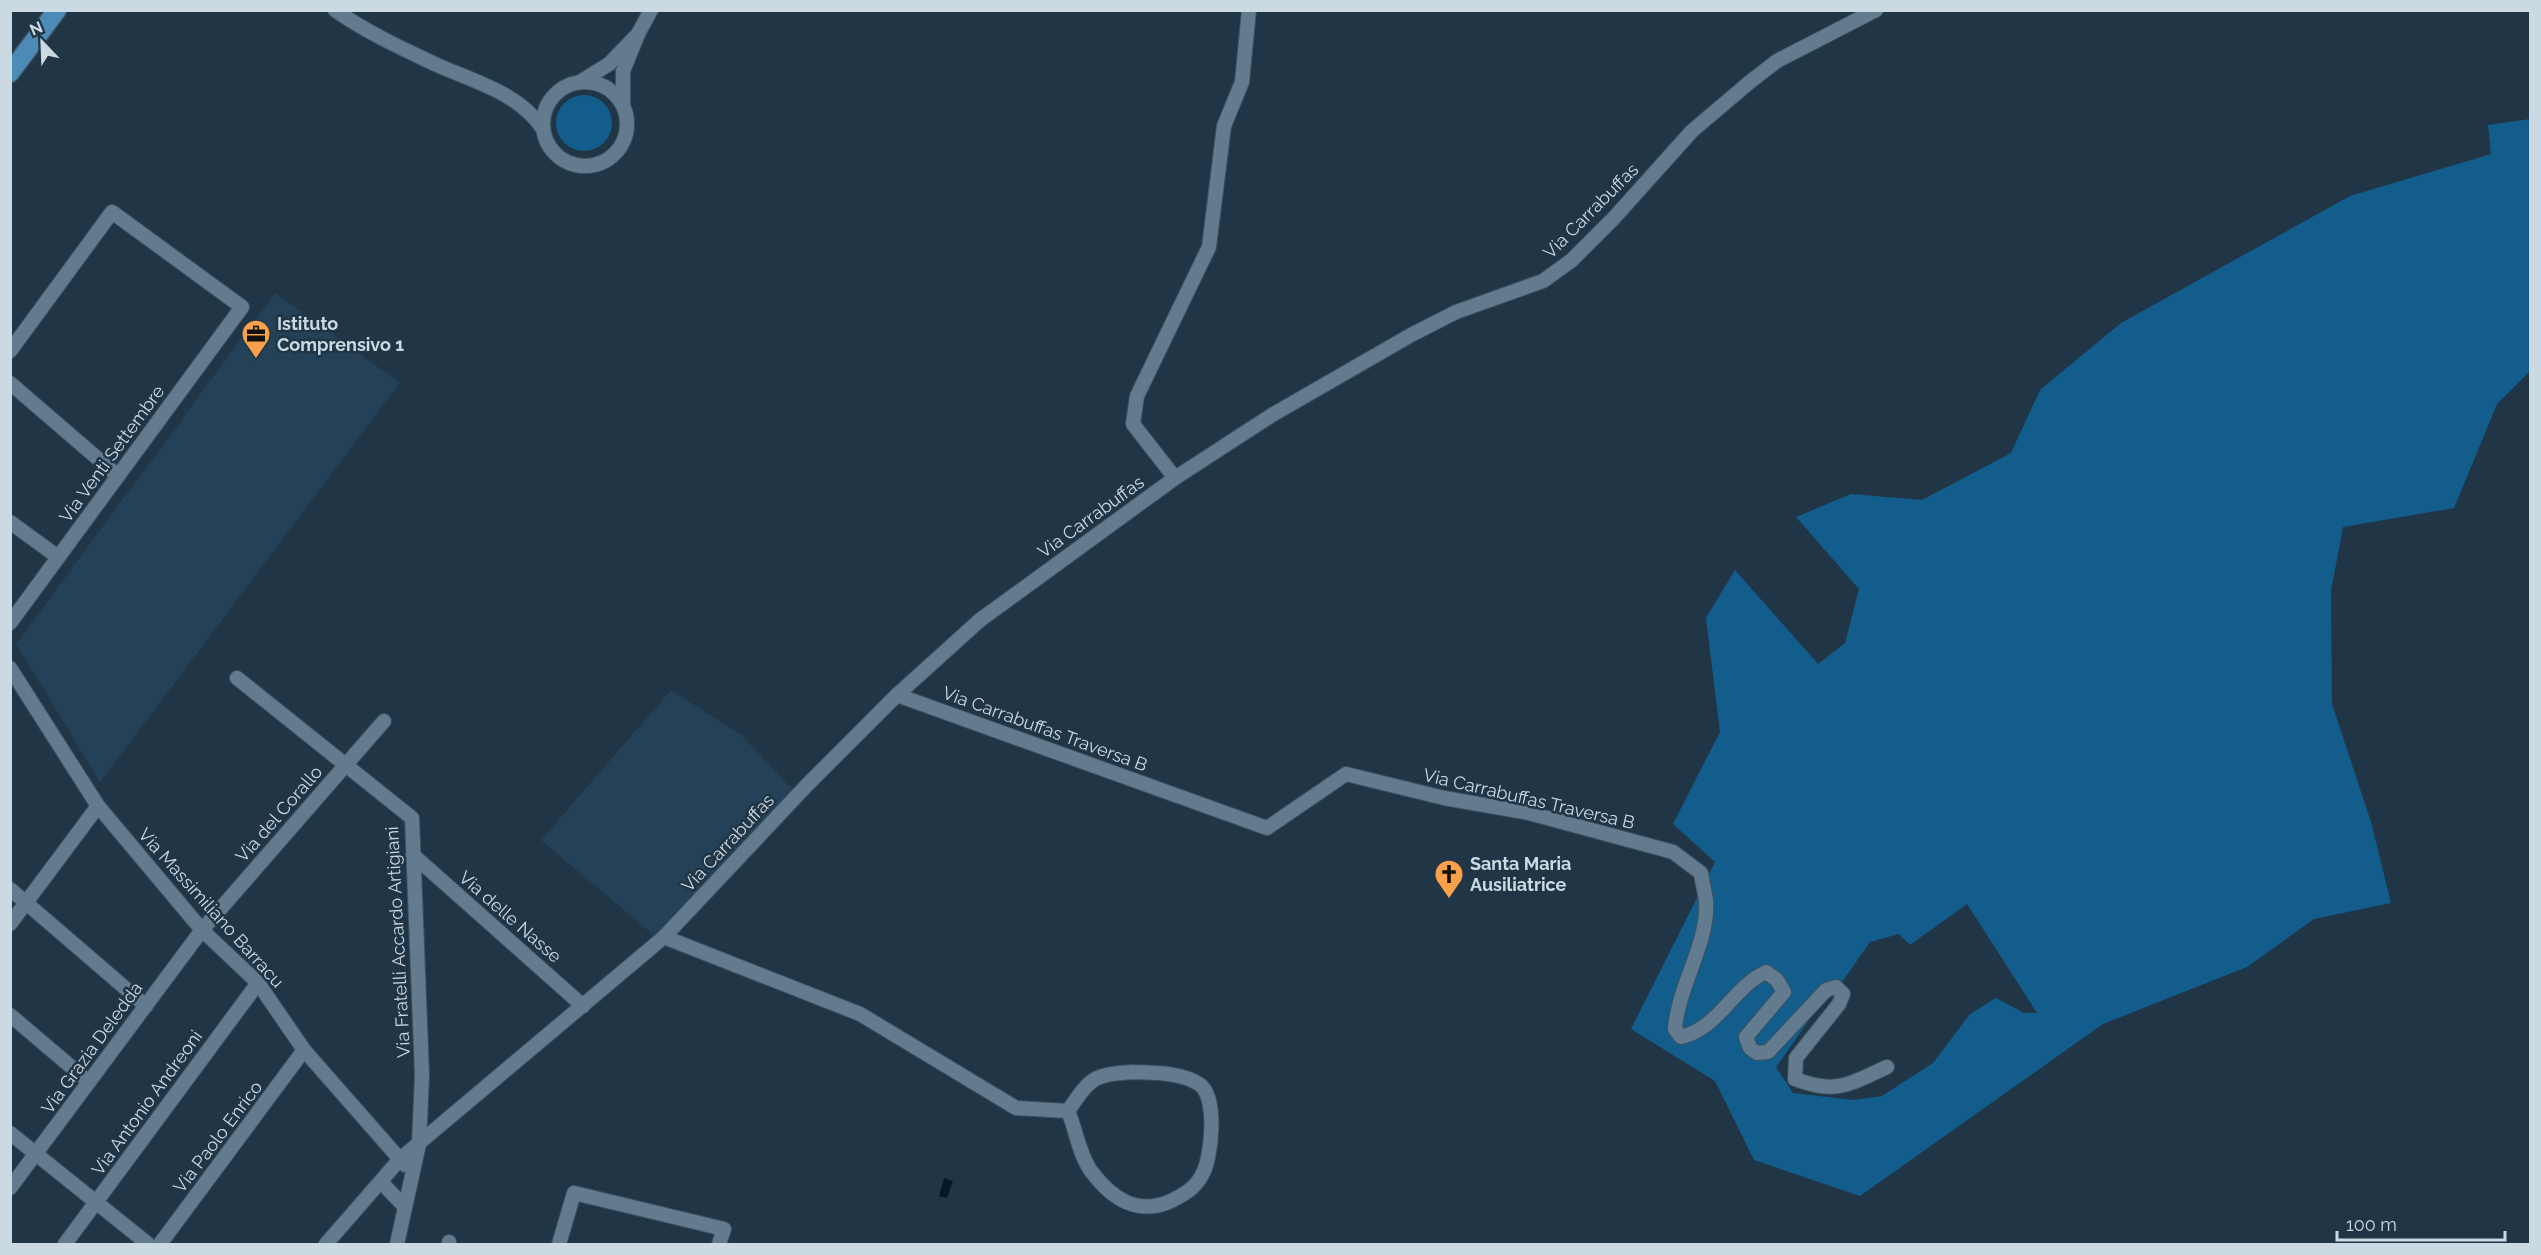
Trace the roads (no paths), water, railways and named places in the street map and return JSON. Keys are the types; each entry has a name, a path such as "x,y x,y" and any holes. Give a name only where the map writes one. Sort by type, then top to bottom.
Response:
{"main road":[{"path":"10,73 57,10"}],"street":[{"path":"335,10 434,63 510,97 527,109 543,129"},
{"path":"638,34 609,64 578,83 558,91 549,101 543,115 543,129 547,143 555,154 568,163 582,166 596,165 606,160 621,146 627,126 623,105 623,71 638,34 651,10"},
{"path":"1175,478 1133,424 1137,396 1209,247 1224,126 1242,82 1249,10"},
{"name":"Via Carrabuffas","path":"381,1182 400,1159 664,937 807,785 897,695 980,620 1175,478 1272,415 1411,334 1482,301 1543,281 1572,260 1613,219 1692,131 1750,81 1777,61 1876,10"},
{"path":"578,83 600,84 609,89 623,105"},
{"path":"527,109 549,101"},
{"name":"Via Venti Settembre","path":"10,351 112,212 242,307 10,623"},
{"path":"10,383 118,477"},
{"path":"10,522 58,557"},
{"name":"Via Massimiliano Barracu","path":"10,668 98,806 202,930 258,983 304,1050 412,1173"},
{"name":"Via Fratelli Accardo Artigiani","path":"237,678 412,818 422,1075 418,1144 397,1245"},
{"name":"Via Carrabuffas Traversa B","path":"897,695 1267,828 1346,774 1444,798 1529,813 1673,852 1701,873 1706,902 1703,927 1676,1007 1675,1029 1681,1037 1691,1035 1706,1025 1753,977 1766,972 1777,980 1784,992 1746,1037 1750,1048 1757,1053 1768,1052 1826,990 1836,987 1843,994 1839,1004 1796,1058 1795,1079 1819,1088 1846,1086 1887,1067"},
{"name":"Via del Corallo","path":"202,930 384,722"},
{"path":"10,924 98,806"},
{"name":"Via delle Nasse","path":"413,855 583,1006"},
{"path":"10,889 146,1006"},
{"name":"Via Grazia Deledda","path":"10,1188 202,930"},
{"path":"664,937 860,1014 1016,1108 1068,1112"},
{"name":"Via Antonio Andreoni","path":"65,1245 258,983"},
{"path":"10,1015 89,1082"},
{"name":"Via Paolo Enrico","path":"160,1245 304,1050"},
{"path":"1109,1073 1167,1073 1200,1084 1209,1095 1211,1111 1211,1132 1203,1174 1188,1193 1159,1206 1134,1207 1116,1199 1090,1170 1068,1112 1094,1078 1109,1073"},
{"path":"10,1133 97,1201 148,1245"},
{"path":"326,1245 381,1182 404,1206"},
{"path":"559,1245 574,1193 724,1229 719,1245"}],"place":[{"name":"Istituto Comprensivo 1","path":"256,360"},
{"name":"Santa Maria Ausiliatrice","path":"1449,900"}]}
